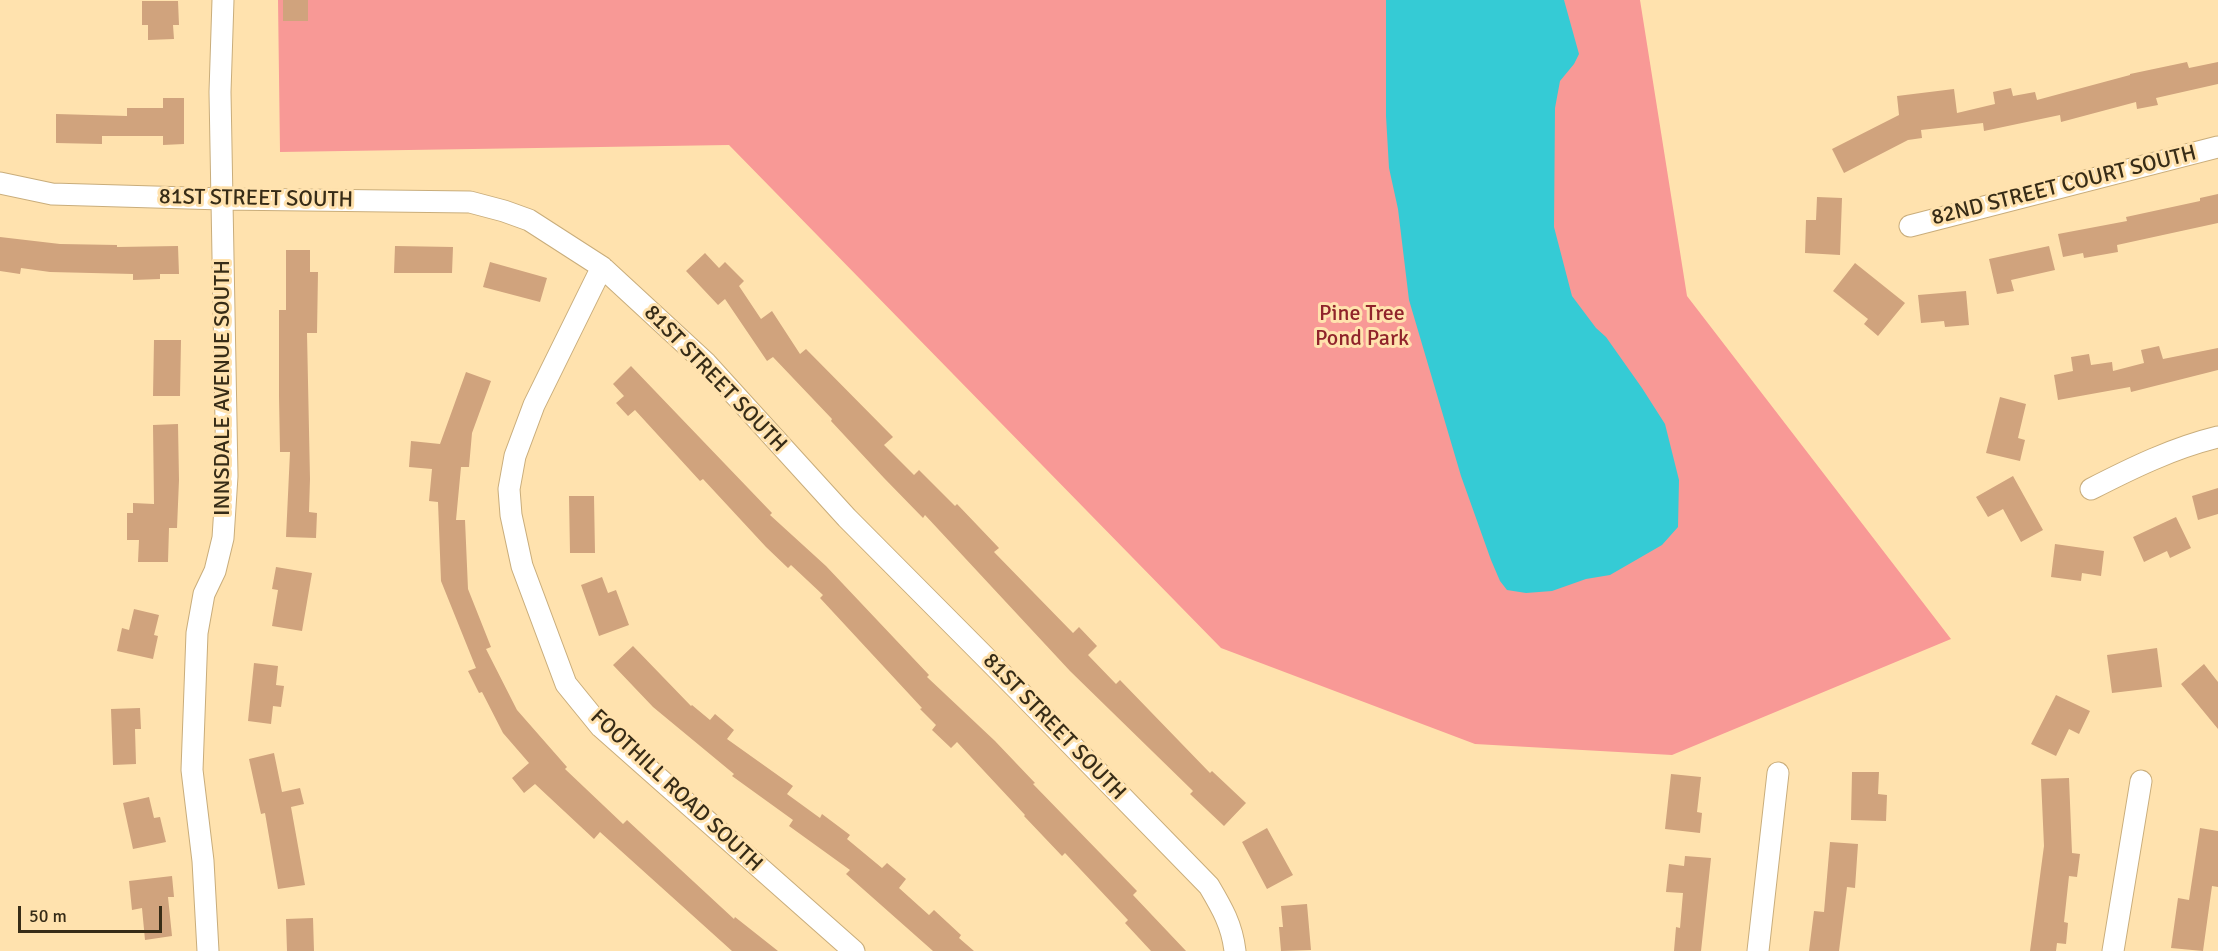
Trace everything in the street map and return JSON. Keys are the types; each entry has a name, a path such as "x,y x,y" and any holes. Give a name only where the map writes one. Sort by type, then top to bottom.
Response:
{"street":[{"name":"INNSDALE AVENUE SOUTH","path":"208,951 203,861 192,770 197,633 204,594 215,571 223,538 227,476 220,92 223,0"},
{"name":"82ND STREET COURT SOUTH","path":"1910,226 2218,147"},
{"name":"81ST STREET SOUTH","path":"0,183 52,194 470,202 529,220 602,267 706,363 847,518 1209,886 1226,915 1235,951"},
{"name":"FOOTHILL ROAD SOUTH","path":"602,267 534,405 515,456 509,489 511,515 522,566 566,684 601,727 854,951"},
{"path":"2091,489 2139,464 2193,443 2218,437"},
{"path":"1758,951 1778,773"},
{"path":"2113,951 2141,781"}],"green space":[{"name":"Pine Tree Pond Park","path":"278,0 1640,0 1687,296 1951,639 1672,755 1475,744 1221,648 729,145 280,152"}],"water":[{"path":"1386,0 1564,0 1579,54 1560,81 1555,108 1554,227 1572,296 1596,328 1606,337 1665,424 1679,480 1678,527 1662,545 1610,575 1586,579 1552,591 1526,593 1507,590 1500,581 1491,560 1461,476 1409,300 1398,209 1389,168 1386,116"}],"building":[{"path":"283,0 308,0 308,21 283,21"},
{"path":"142,1 178,1 179,25 173,25 174,39 148,40 148,25 142,25"},
{"path":"2187,62 2189,68 2218,62 2218,84 2156,98 2158,105 2137,109 2136,102 2061,122 2060,115 1984,131 1983,123 1921,130 1922,138 1908,140 1844,173 1832,149 1899,115 1897,96 1954,89 1957,113 1995,104 1993,92 2011,88 2013,96 2035,92 2037,100 2130,74"},
{"path":"163,98 184,98 184,144 163,145 163,136 102,136 102,144 56,143 56,114 127,116 127,108 163,108"},
{"path":"2218,194 2218,223 2117,245 2118,252 2084,258 2083,253 2063,257 2058,234 2127,221 2126,217 2200,201 2200,198"},
{"path":"1817,197 1842,198 1840,255 1805,253 1806,220 1816,220"},
{"path":"0,237 60,244 117,245 117,247 178,246 179,274 160,274 160,279 133,280 133,274 50,272 21,268 20,274 0,271"},
{"path":"395,246 453,247 452,273 394,273"},
{"path":"2049,246 2055,270 2011,280 2014,291 1997,294 1989,259"},
{"path":"286,250 310,250 310,272 318,272 317,333 307,333 309,512 317,513 316,538 286,537 290,452 280,452 279,310 286,310"},
{"path":"705,253 719,268 725,262 744,281 739,286 761,319 772,311 800,354 806,349 893,437 884,445 914,475 919,470 955,506 957,504 999,548 994,552 1073,633 1079,627 1097,646 1088,655 1116,684 1120,680 1210,773 1212,771 1246,803 1224,826 1190,794 1193,791 1070,671 925,515 923,518 884,478 773,357 767,361 725,299 718,305 686,271"},
{"path":"490,262 547,278 540,302 483,287"},
{"path":"1855,263 1905,303 1878,336 1864,324 1868,319 1833,291"},
{"path":"1966,291 1969,325 1945,327 1944,321 1921,323 1918,295"},
{"path":"154,340 181,340 180,396 153,396"},
{"path":"2159,346 2163,359 2218,348 2218,370 2131,392 2130,387 2058,400 2054,375 2073,371 2071,357 2089,354 2091,365 2112,362 2113,371 2144,363 2141,350"},
{"path":"631,366 772,513 770,515 826,566 929,675 927,677 995,741 1035,783 1033,784 1137,891 1133,895 1186,951 1151,951 1125,923 1128,920 1065,853 1062,856 957,742 951,748 932,730 936,725 820,598 823,595 791,565 788,568 766,547 703,479 700,481 635,410 628,416 616,403 624,396 613,384"},
{"path":"466,372 491,381 472,433 469,467 461,467 456,520 465,520 468,589 491,647 486,649 517,710 567,767 565,769 623,824 627,820 734,919 735,917 778,951 732,951 600,832 594,839 535,784 524,793 512,778 529,763 503,733 482,692 479,693 468,671 476,668 441,581 438,502 429,501 432,469 409,467 411,441 440,444"},
{"path":"2000,397 2026,404 2018,438 2025,440 2020,461 1986,453"},
{"path":"178,424 177,528 169,528 168,562 138,562 139,540 127,540 127,513 133,513 133,503 154,504 153,425"},
{"path":"2013,476 2043,530 2021,542 2003,509 1988,517 1976,497"},
{"path":"2218,488 2218,514 2198,520 2192,496"},
{"path":"569,496 594,496 595,553 570,553"},
{"path":"2176,517 2191,548 2170,558 2167,551 2144,562 2133,537"},
{"path":"2055,544 2104,551 2101,576 2082,573 2081,581 2051,577"},
{"path":"276,567 312,573 302,631 272,626 278,590 272,589"},
{"path":"602,577 608,593 616,590 629,625 599,636 581,585"},
{"path":"134,609 159,615 154,635 158,636 153,659 117,651 122,628 129,630"},
{"path":"633,646 691,706 710,720 715,714 734,730 727,739 793,786 787,794 820,818 822,814 850,835 847,839 882,868 887,863 906,879 899,888 929,915 934,910 961,935 959,938 974,951 933,951 846,874 850,870 789,826 793,820 732,776 734,774 653,707 613,665"},
{"path":"2157,648 2162,687 2112,693 2107,655"},
{"path":"254,663 278,666 276,685 284,686 281,707 273,706 271,724 248,721"},
{"path":"2204,664 2218,682 2218,729 2181,684"},
{"path":"2056,695 2090,711 2079,734 2069,729 2056,756 2031,744"},
{"path":"140,708 141,729 135,729 136,764 113,765 111,709"},
{"path":"274,753 282,792 300,788 304,804 291,807 305,885 278,889 265,813 261,814 249,759"},
{"path":"1852,772 1879,772 1878,794 1887,795 1886,821 1851,820"},
{"path":"1671,774 1701,777 1697,812 1702,813 1700,833 1665,829"},
{"path":"2069,778 2072,853 2080,854 2077,877 2069,876 2064,922 2068,923 2066,944 2057,943 2056,951 2030,951 2044,846 2041,779"},
{"path":"149,797 154,818 160,817 166,842 133,849 123,803"},
{"path":"1267,828 1293,875 1267,889 1242,842"},
{"path":"2200,828 2218,831 2218,887 2212,886 2203,951 2171,948 2178,898 2189,900"},
{"path":"1830,842 1858,844 1855,888 1847,887 1839,951 1809,951 1814,911 1824,912"},
{"path":"1685,856 1711,858 1701,951 1674,951 1676,927 1680,928 1683,893 1666,892 1669,864 1684,866"},
{"path":"172,876 174,897 168,897 172,936 145,940 142,908 132,910 129,881"},
{"path":"1307,904 1311,950 1281,951 1279,927 1283,927 1281,906"},
{"path":"313,918 314,951 287,951 286,919"}]}
